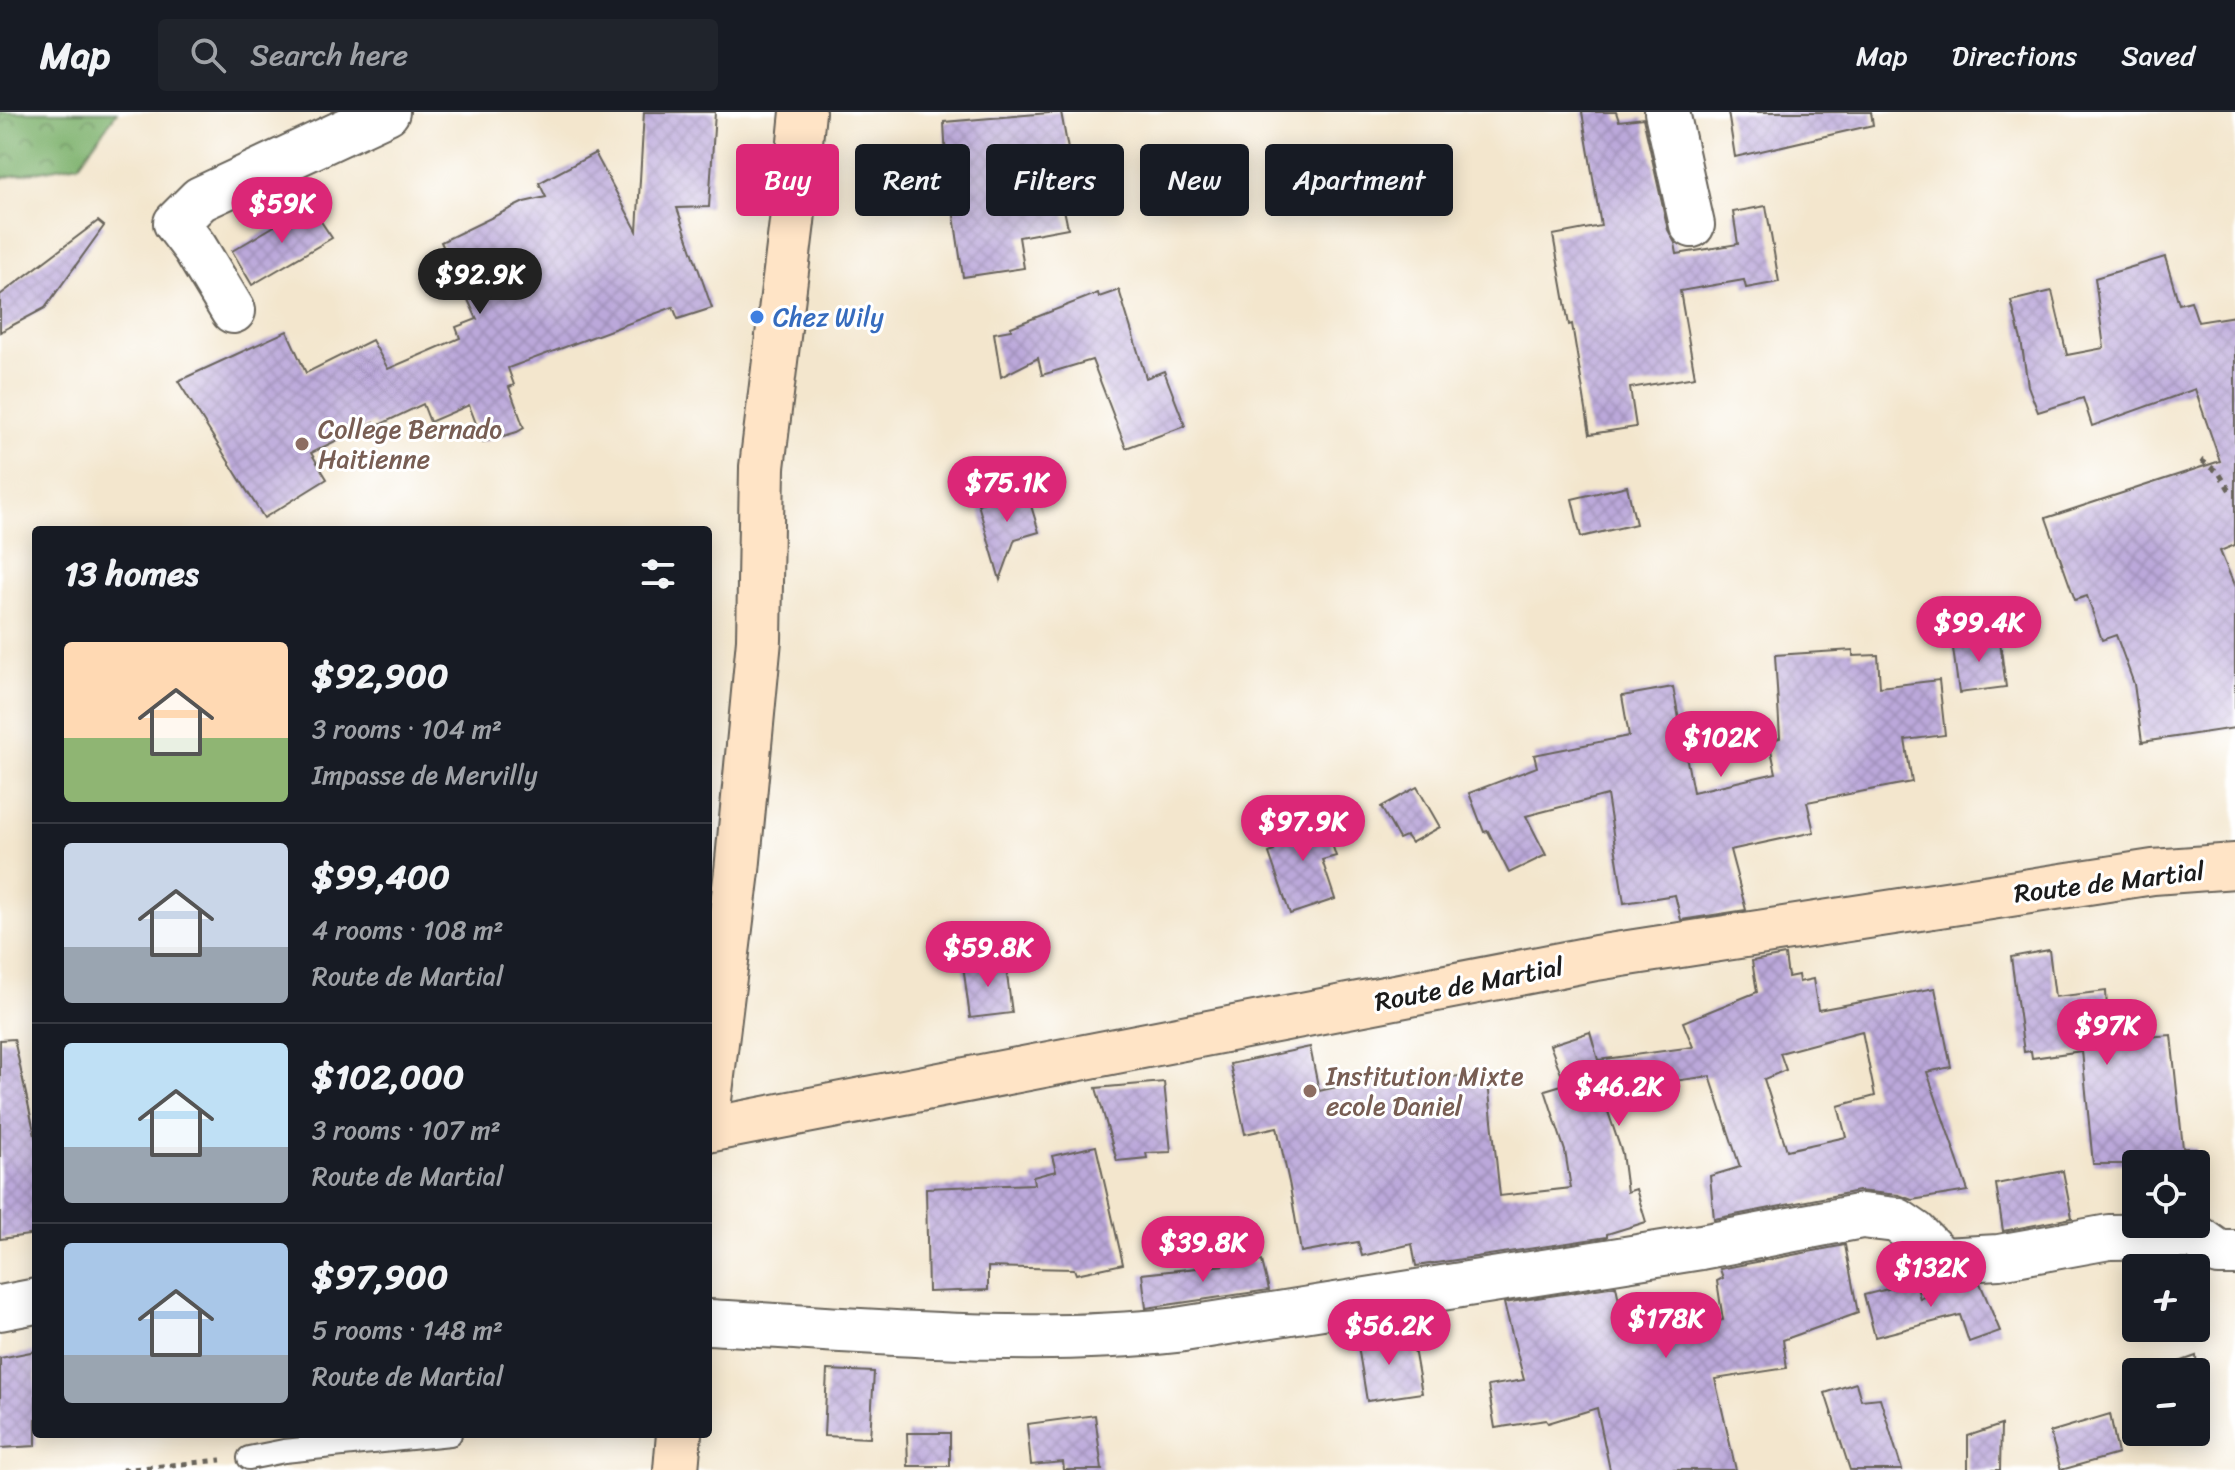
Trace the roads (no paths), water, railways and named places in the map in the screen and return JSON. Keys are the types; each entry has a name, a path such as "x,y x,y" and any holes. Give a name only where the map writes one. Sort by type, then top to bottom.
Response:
{"street":[{"path":"712,1075 737,871 759,640 762,467 803,112"},
{"path":"1667,112 1692,225"},
{"path":"233,311 176,223 200,199 373,115"},
{"name":"Route de Martial","path":"712,1129 1596,958 2153,872 2235,866"},
{"path":"712,1322 943,1334 1128,1336 1701,1247 1862,1216 1896,1220 1915,1233 1942,1260 1999,1257 2109,1237 2195,1236 2219,1253 2235,1253"},
{"path":"0,1308 32,1302"},
{"path":"676,1470 679,1438"}],"lane":[{"path":"249,1458 284,1451 411,1438"}],"place":[{"name":"Chez Wily","path":"757,317"},
{"name":"College Bernado Haitienne","path":"302,444"},
{"name":"Institution Mixte ecole Daniel","path":"1310,1091"}]}
